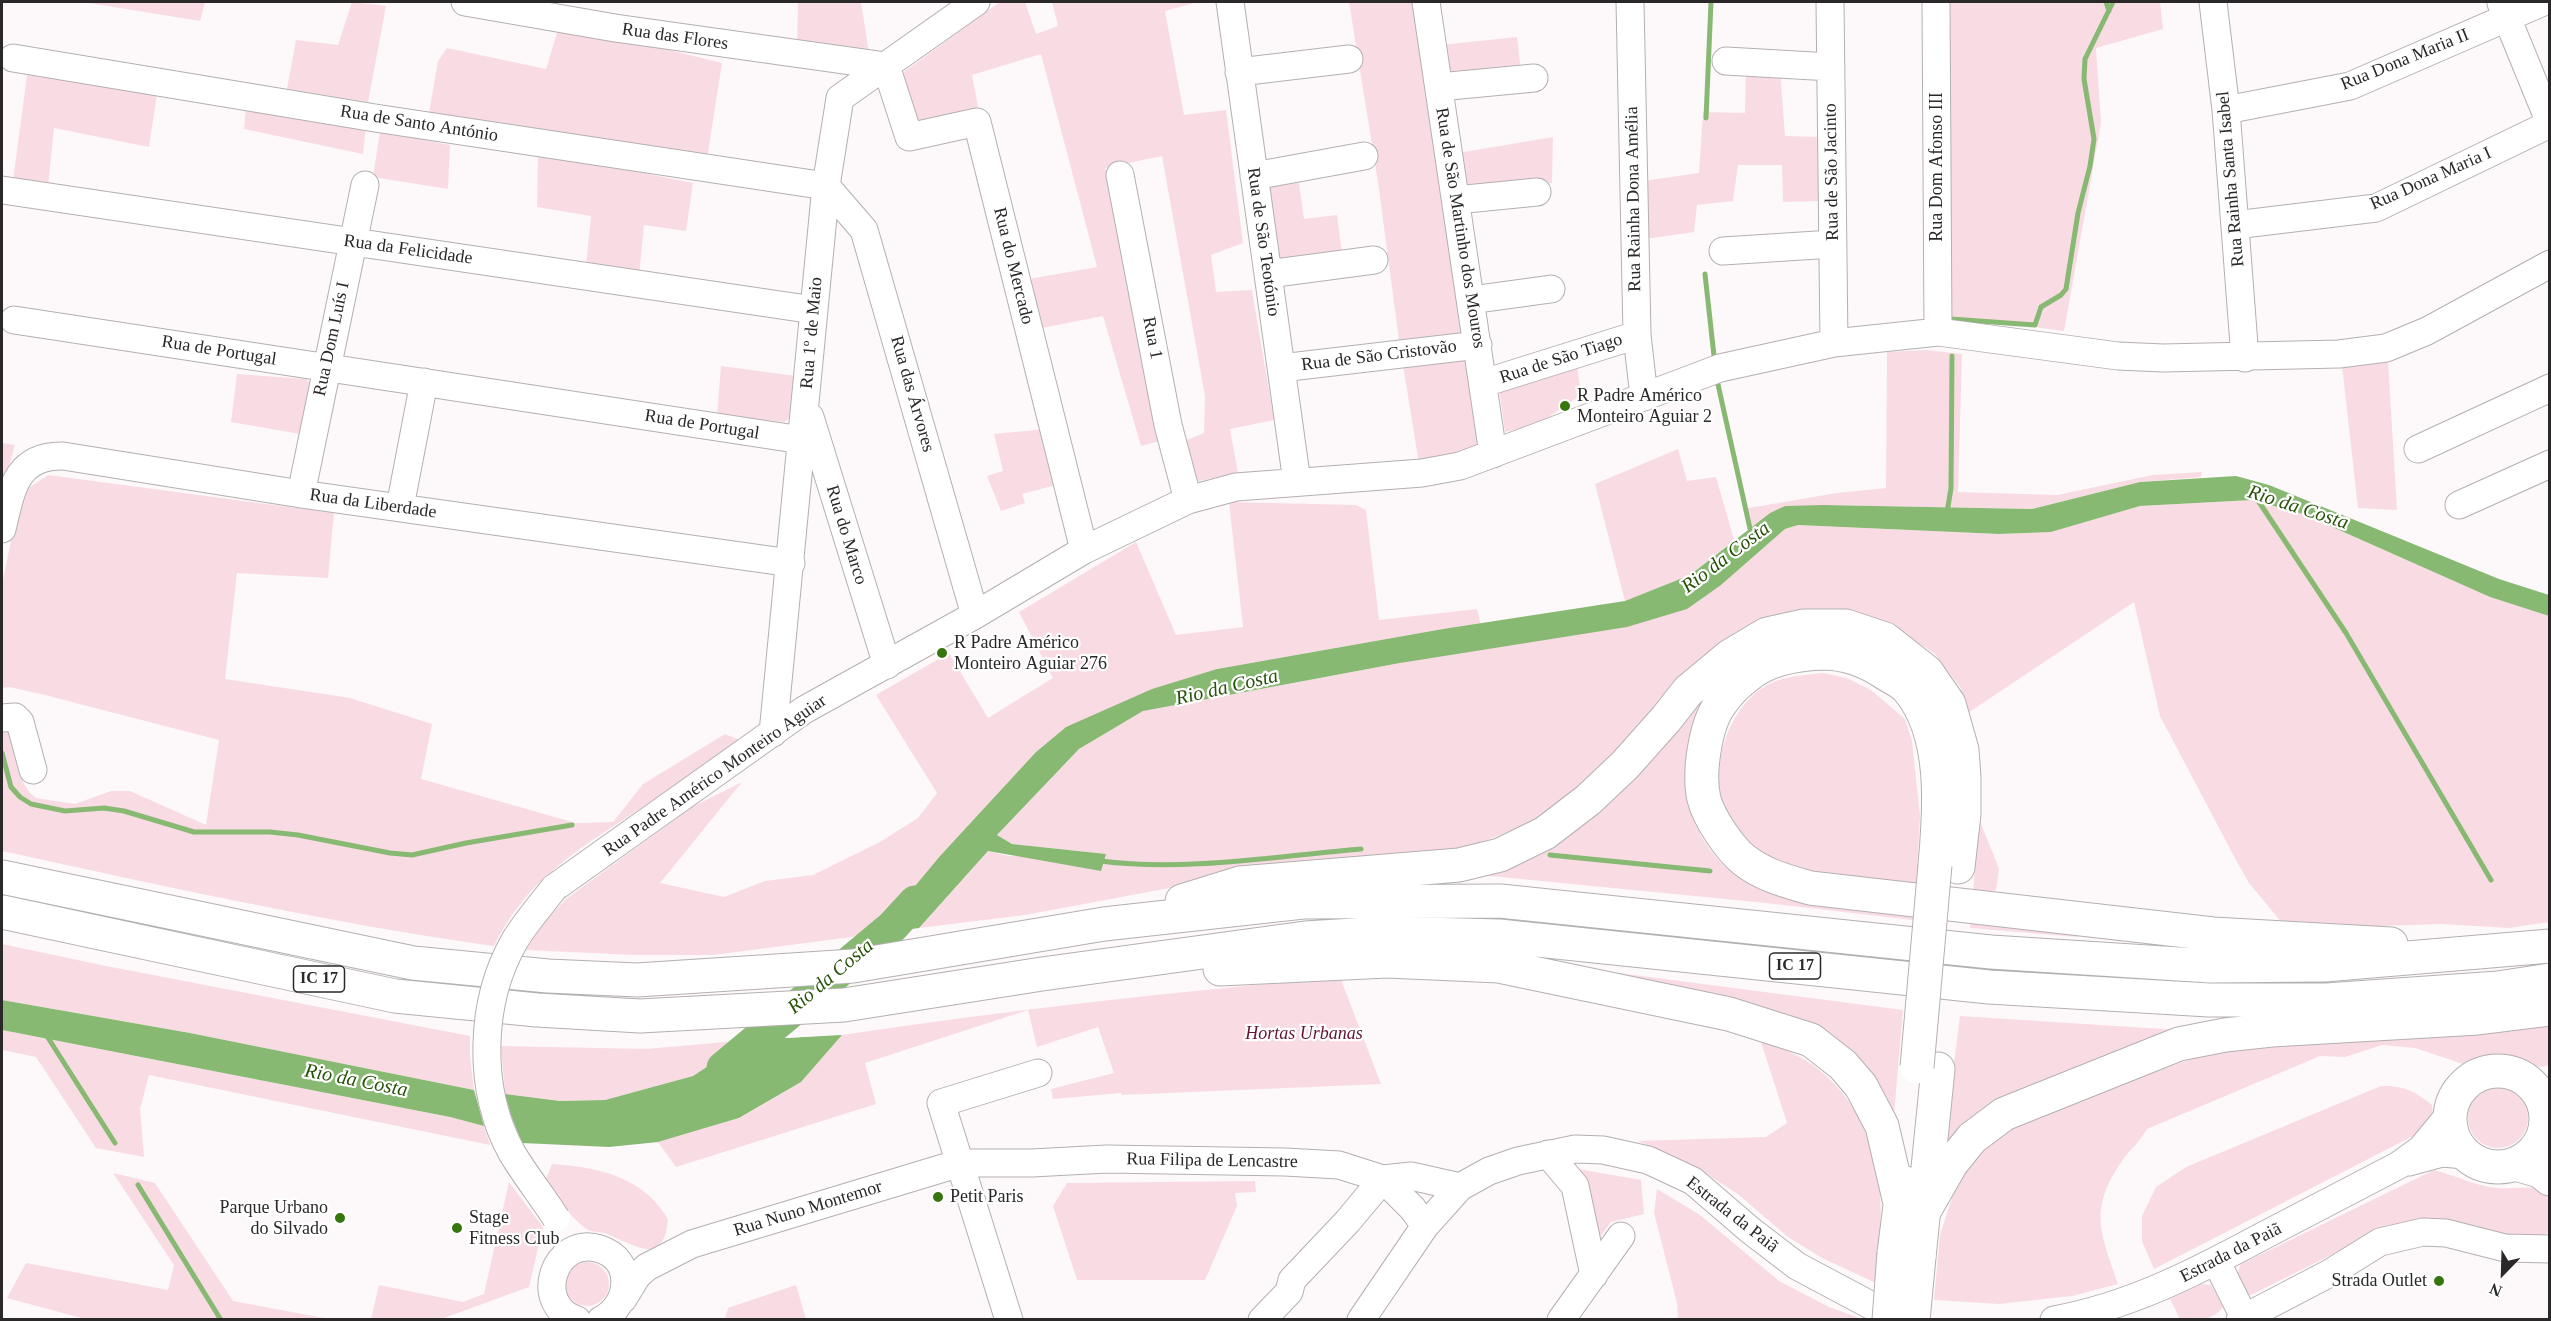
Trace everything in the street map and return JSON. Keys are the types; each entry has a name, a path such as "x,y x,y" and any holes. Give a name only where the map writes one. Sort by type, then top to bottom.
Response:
{"main road":[{"path":"1104,924 1240,883 1459,865 1500,855 1545,833 1588,800 1625,765 1688,691 1730,656 1767,634 1803,626 1846,626 1885,639 1927,672 1949,704 1962,750 1964,768 1964,814 1947,866 1928,1068 1910,1140 1911,1208 1907,1255 1913,1320"},
{"path":"1947,866 1940,815 1936,755 1923,711 1907,687 1872,665 1839,653 1801,654 1776,660 1748,675 1720,704 1703,747 1704,799 1722,835 1743,859 1773,878 1810,888 2213,934 2325,939 2498,952"},
{"name":"IC 17","path":"2,877 413,963 548,976 637,980 853,966 1104,924 1303,902 1500,901 1991,952 2210,966 2324,965 2550,946"},
{"name":"IC 17","path":"2,912 395,996 537,1010 640,1016 844,1005 1305,938 1388,933 1499,936 1989,987 2209,1000 2327,1000 2498,988 2550,980"},
{"path":"1038,975 1387,961 1499,966 1729,1014 1811,1040 1843,1065 1861,1086 1882,1126 1911,1208"},
{"path":"1911,1208 1972,1138 2004,1114 2179,1044 2225,1035 2272,1030 2478,1018 2550,1009"},
{"path":"2515,1164 2534,1151 2544,1104 2513,1074 2499,1071 2479,1076 2463,1087 2456,1096 2451,1114 2454,1136 2466,1155 2490,1167 2515,1164 2540,1171 2550,1179"},
{"path":"1881,1313 1907,1255"}],"street":[{"name":"Rua das Flores","path":"465,2 615,28 886,66"},
{"name":"Rua 1º de Maio","path":"773,733 826,186 840,98 976,2"},
{"name":"Rua de São Teotónio","path":"1230,2 1297,482"},
{"name":"Rua de São Martinho dos Mouros","path":"1426,2 1493,454"},
{"name":"Rua Rainha Dona Amélia","path":"1630,2 1637,335 1644,397"},
{"name":"Rua de São Jacinto","path":"1830,2 1834,343"},
{"name":"Rua Dom Afonso III","path":"1936,2 1938,332"},
{"name":"Rua Rainha Santa Isabel","path":"2213,2 2226,110 2245,357"},
{"name":"Rua Dona Maria II","path":"2226,110 2350,86 2504,10 2543,2"},
{"path":"2504,10 2550,124"},
{"name":"Rua de Santo António","path":"13,58 375,118 826,186"},
{"path":"1239,72 1349,59"},
{"path":"1726,61 1831,67"},
{"name":"Rua do Mercado","path":"886,66 909,137 977,122 1084,550"},
{"path":"1439,87 1534,78"},
{"name":"Rua Dona Maria I","path":"2235,225 2376,208 2550,124"},
{"path":"1254,176 1364,156"},
{"name":"Rua 1","path":"1120,175 1168,425 1188,500"},
{"name":"Rua Dom Luís I","path":"301,494 365,185"},
{"name":"Rua das Árvores","path":"826,186 864,230 975,615"},
{"name":"Rua da Felicidade","path":"2,190 814,310"},
{"path":"1456,200 1538,192"},
{"path":"1723,251 1833,244"},
{"path":"1268,274 1374,260"},
{"name":"Rua Padre Américo Monteiro Aguiar","path":"606,1252 558,1220 512,1153 499,1124 488,1071 489,1017 495,991 515,940 554,888 804,710 975,615 1084,550 1188,500 1236,487 1422,473 1460,465 1720,368 1834,343 1938,332 2138,358 2339,354 2386,348 2427,331 2549,265"},
{"path":"1471,300 1551,289"},
{"name":"Rua de Portugal","path":"14,320 802,440"},
{"name":"Rua de São Tiago","path":"1484,383 1637,335"},
{"name":"Rua de São Cristovão","path":"1281,368 1478,345"},
{"path":"400,507 424,382"},
{"path":"2418,449 2550,388"},
{"name":"Rua do Marco","path":"806,404 887,665"},
{"name":"Rua da Liberdade","path":"2,529 16,479 29,465 54,456 301,494 790,563"},
{"path":"2459,505 2550,464"},
{"path":"5,717 15,717 20,722 33,770"},
{"path":"1009,1320 941,1103 1038,1073"},
{"path":"2399,1165 2421,1149 2451,1114"},
{"name":"Estrada da Paiã","path":"1361,1320 1425,1226 1460,1187 1489,1172 1548,1154 1575,1149 1603,1150 1648,1160 1693,1181 1750,1230 1797,1266 1881,1313"},
{"path":"2399,1165 2442,1153 2466,1155"},
{"path":"1548,1154 1575,1186 1594,1275"},
{"name":"Rua Filipa de Lencastre","path":"960,1163 1032,1164 1107,1159 1285,1162 1339,1165 1383,1179 1411,1176 1460,1187"},
{"name":"Rua Nuno Montemor","path":"614,1311 637,1276 658,1260 692,1244 960,1163"},
{"name":"Estrada da Paiã","path":"2054,1320 2127,1302 2165,1287 2399,1165"},
{"path":"1262,1320 1289,1292 1292,1280 1347,1222 1383,1179 1413,1209 1425,1226"},
{"path":"558,1220 561,1238 551,1287 553,1296 564,1312 575,1319"},
{"path":"2216,1261 2242,1318 2330,1273 2380,1242 2423,1232 2446,1233 2505,1248 2550,1249"},
{"path":"1561,1320 1622,1236"},
{"path":"554,1269 559,1261 574,1250 592,1247 606,1252 623,1269 626,1279 614,1311"},
{"name":"Rua Nuno Montemor","path":"606,1252 634,1261 658,1260"}],"green space":[{"path":"83,2 205,2 200,21"},
{"path":"352,2 386,6 368,102 287,89 296,40 338,45"},
{"path":"798,2 861,2 869,53 797,48"},
{"path":"1000,2 1025,2 1036,34 1058,26 1052,2 1198,2 1165,11 1184,115 1226,110 1243,243 1211,255 1216,292 1252,290 1274,420 1230,429 1238,473 1194,482 1184,441 1204,433 1205,396 1162,156 1105,168 1160,441 1141,446 1103,316 1042,328 1029,279 1097,267 1041,54 972,75 980,117 912,122 902,78 904,72"},
{"path":"1349,2 1414,2 1464,331 1461,338 1400,348 1378,182"},
{"path":"1942,2 2160,2 2163,29 2096,48 2101,123 2064,331 1949,316"},
{"path":"558,30 648,45 722,63 707,159 517,125 429,113 438,61 447,48 546,69"},
{"path":"1517,37 1521,72 1446,82 1441,45"},
{"path":"1780,69 1785,136 1822,137 1820,201 1783,202 1782,165 1738,165 1733,201 1697,205 1694,232 1645,239 1643,181 1699,173 1703,112 1745,113 1746,70"},
{"path":"27,75 157,94 149,147 54,128 48,186 13,181"},
{"path":"246,106 366,125 363,154 244,129"},
{"path":"380,131 450,145 448,189 373,177"},
{"path":"1553,137 1552,183 1464,190 1458,153"},
{"path":"538,152 693,183 686,231 644,225 639,277 586,267 591,216 537,207"},
{"path":"1299,183 1304,219 1337,215 1342,254 1276,262 1267,186"},
{"path":"1926,350 1962,354 1958,492 2057,495 2153,475 2202,472 2201,477 2140,482 2032,509 1823,505 1770,513 1749,529 1743,509 1837,493 1886,488 1887,352"},
{"path":"1465,359 1472,367 1481,441 1477,449 1419,464 1403,365"},
{"path":"2388,361 2397,510 2358,508 2342,366"},
{"path":"1577,364 1581,395 1537,425 1505,432 1499,389"},
{"path":"721,366 796,376 789,418 785,422 717,416"},
{"path":"237,374 306,379 313,386 300,434 231,422"},
{"path":"1045,429 1056,485 1022,494 1025,503 1001,511 987,476 1003,471 994,434"},
{"path":"2,443 15,445 2,491"},
{"path":"1678,449 1687,481 1716,477 1734,540 1690,575 1625,601 1595,484"},
{"path":"48,475 334,513 328,578 237,573 225,679 350,698 432,724 421,779 576,823 613,822 643,784 725,734 742,741 593,840 554,869 521,903 494,946 308,915 2,851 2,723 9,722 23,782 36,798 75,804 111,791 130,791 206,825 219,740 41,694 9,687 2,688 2,584 19,503 27,489"},
{"path":"2252,500 2303,514 2490,597 2549,616 2549,922 2509,928 2441,924 2290,929 2283,924 2249,883 2160,716 2134,602 1968,713 1960,687 1935,654 1888,623 1797,612 1736,632 1689,673 1579,794 1543,818 1459,851 1191,884 1025,915 919,928 988,851 1009,856 1106,854 1012,844 997,835 1079,749 1143,711 1066,727 1036,752 940,856 875,934 713,955 635,955 526,950 545,921 566,899 694,806 742,782 660,883 724,897 765,881 813,875 880,842 918,818 937,793 876,695 949,653 988,718 1053,678 1019,612 1136,542 1176,635 1243,627 1229,502 1356,505 1366,510 1379,620 1477,609 1481,625 1443,629 1217,669 1224,696 1400,663 1721,585 1785,529 1798,525 1999,534 2051,532 2140,506"},
{"path":"1823,673 1847,678 1871,690 1905,719 1912,741 1920,816 1916,888 1831,878 1789,868 1753,849 1725,813 1720,796 1720,759 1732,723 1742,707 1754,694 1775,681"},
{"path":"1701,697 1707,703 1689,744 1686,773 1687,795 1701,836 1713,854 1747,883 1768,892 1914,911 1913,920 1490,876 1489,873"},
{"path":"1978,816 1999,869 1996,890 1973,896"},
{"path":"1971,917 2078,930 2078,937 1970,928"},
{"path":"2,944 470,1036 474,1090 190,1033 2,1000"},
{"path":"1603,971 1903,1010 1893,1126 1869,1078"},
{"name":"Hortas Urbanas","path":"1340,977 1381,1084 1122,1095 1121,1093 1053,1099 1051,1089 1114,1073 1098,1027 1037,1047 1028,1010"},
{"name":"Hortas Urbanas","path":"1028,1010 865,1063 876,1104 676,1167 658,1142 740,1118 801,1082 842,1035"},
{"path":"1960,1016 2194,1031 1942,1157"},
{"path":"2549,1024 2549,1065 2529,1066 2499,1058 2463,1064 2415,1048 2382,1045 2345,1057 2320,1056 2147,1129 2111,1178 2101,1208 2103,1236 2118,1284 2072,1296 1999,1304 1934,1300 1940,1235 1954,1192 1966,1167 2003,1129 2066,1103 2212,1052 2268,1042"},
{"path":"2,1030 450,1117 484,1126 490,1145 149,1075 140,1109 144,1157 96,1148 36,1057 2,1050"},
{"path":"748,1040 693,1076 605,1100 560,1101 505,1094 501,1046 646,1049"},
{"path":"1761,1042 1786,1050 1826,1076 1856,1113 1874,1158 1879,1183 1881,1208 1876,1283 1822,1258 1788,1237 1739,1195 1696,1167 1638,1141 1766,1137 1787,1123"},
{"path":"2381,1086 2402,1088 2420,1096 2432,1105 2433,1118 2415,1135 2154,1269 2142,1241 2142,1216 2156,1187 2186,1167"},
{"path":"2492,1088 2504,1088 2515,1093 2523,1101 2528,1118 2526,1130 2515,1143 2504,1148 2492,1148 2481,1143 2473,1135 2468,1124 2468,1112 2473,1101 2481,1093"},
{"path":"552,1164 603,1172 633,1184 646,1193 668,1219 661,1244 646,1249 585,1228 568,1212 545,1181"},
{"path":"1572,1168 1641,1180 1644,1214 1611,1222 1598,1240"},
{"path":"2434,1170 2489,1187 2530,1188 2542,1192 2547,1196 2549,1204 2549,1233 2527,1238 2375,1233 2251,1295 2248,1294 2237,1274 2241,1264"},
{"path":"113,1173 155,1183 233,1301 329,1319 85,1319 7,1298 26,1263 168,1290 174,1265"},
{"path":"1255,1181 1256,1192 1235,1193 1237,1206 1205,1280 1077,1280 1053,1206 1067,1183"},
{"path":"509,1182 543,1227 529,1287 444,1318 371,1319 379,1285 463,1302 484,1294"},
{"path":"1657,1189 1700,1215 1779,1281 1829,1307 1862,1319 1678,1319 1677,1303 1654,1213"},
{"path":"587,1262 602,1269 609,1284 602,1299 587,1306 572,1299 565,1284 572,1269"},
{"path":"2202,1284 2211,1285 2223,1307 2209,1317 2180,1319 2170,1299"},
{"path":"796,1285 806,1319 725,1319 728,1308"}],"water":[{"path":"2236,476 2269,485 2499,579 2549,595 2549,616 2490,597 2303,514 2252,500 2140,506 2051,532 1999,534 1798,525 1785,529 1721,585 1687,609 1627,627 1400,663 1143,711 1079,749 997,835 1012,844 1106,854 1101,871 988,851 919,928 875,934 940,856 1036,752 1066,727 1152,689 1217,669 1443,629 1625,601 1690,575 1770,513 1785,506 2032,509 2140,482"},
{"path":"2,1000 190,1033 474,1090 484,1126 450,1117 2,1030"},
{"path":"842,1035 801,1082 739,1118 658,1142 609,1147 522,1143 505,1094 560,1101 605,1100 693,1076 748,1040"}],"pier":[{"path":"842,1032 845,1034 741,1041 748,1037"}],"waterway":[{"path":"1706,118 1711,2"},
{"path":"2106,2 2109,11"},
{"path":"1951,319 2035,325 2041,307 2061,295 2066,289 2078,213 2094,139 2084,79 2085,59 2113,2"},
{"path":"1705,274 1714,356"},
{"path":"1947,513 1951,488 1952,356"},
{"path":"1717,380 1751,533"},
{"path":"2255,496 2346,633 2491,880"},
{"path":"2,753 11,787 31,804 65,811 104,808 124,811 194,832 270,832 412,855 466,843 572,825"},
{"path":"1100,861 1132,864 1198,864 1361,849"},
{"path":"1550,855 1710,871"},
{"name":"Rio da Costa","path":"723,1068 892,927 915,902"},
{"path":"45,1033 115,1143"},
{"path":"138,1185 221,1320"}],"place":[{"name":"R Padre Américo Monteiro Aguiar 2","path":"1565,406"},
{"name":"R Padre Américo Monteiro Aguiar 276","path":"942,653"},
{"name":"Petit Paris","path":"938,1197"},
{"name":"Parque Urbano do Silvado","path":"340,1218"},
{"name":"Stage Fitness Club","path":"457,1228"},
{"name":"Strada Outlet","path":"2439,1281"}]}
